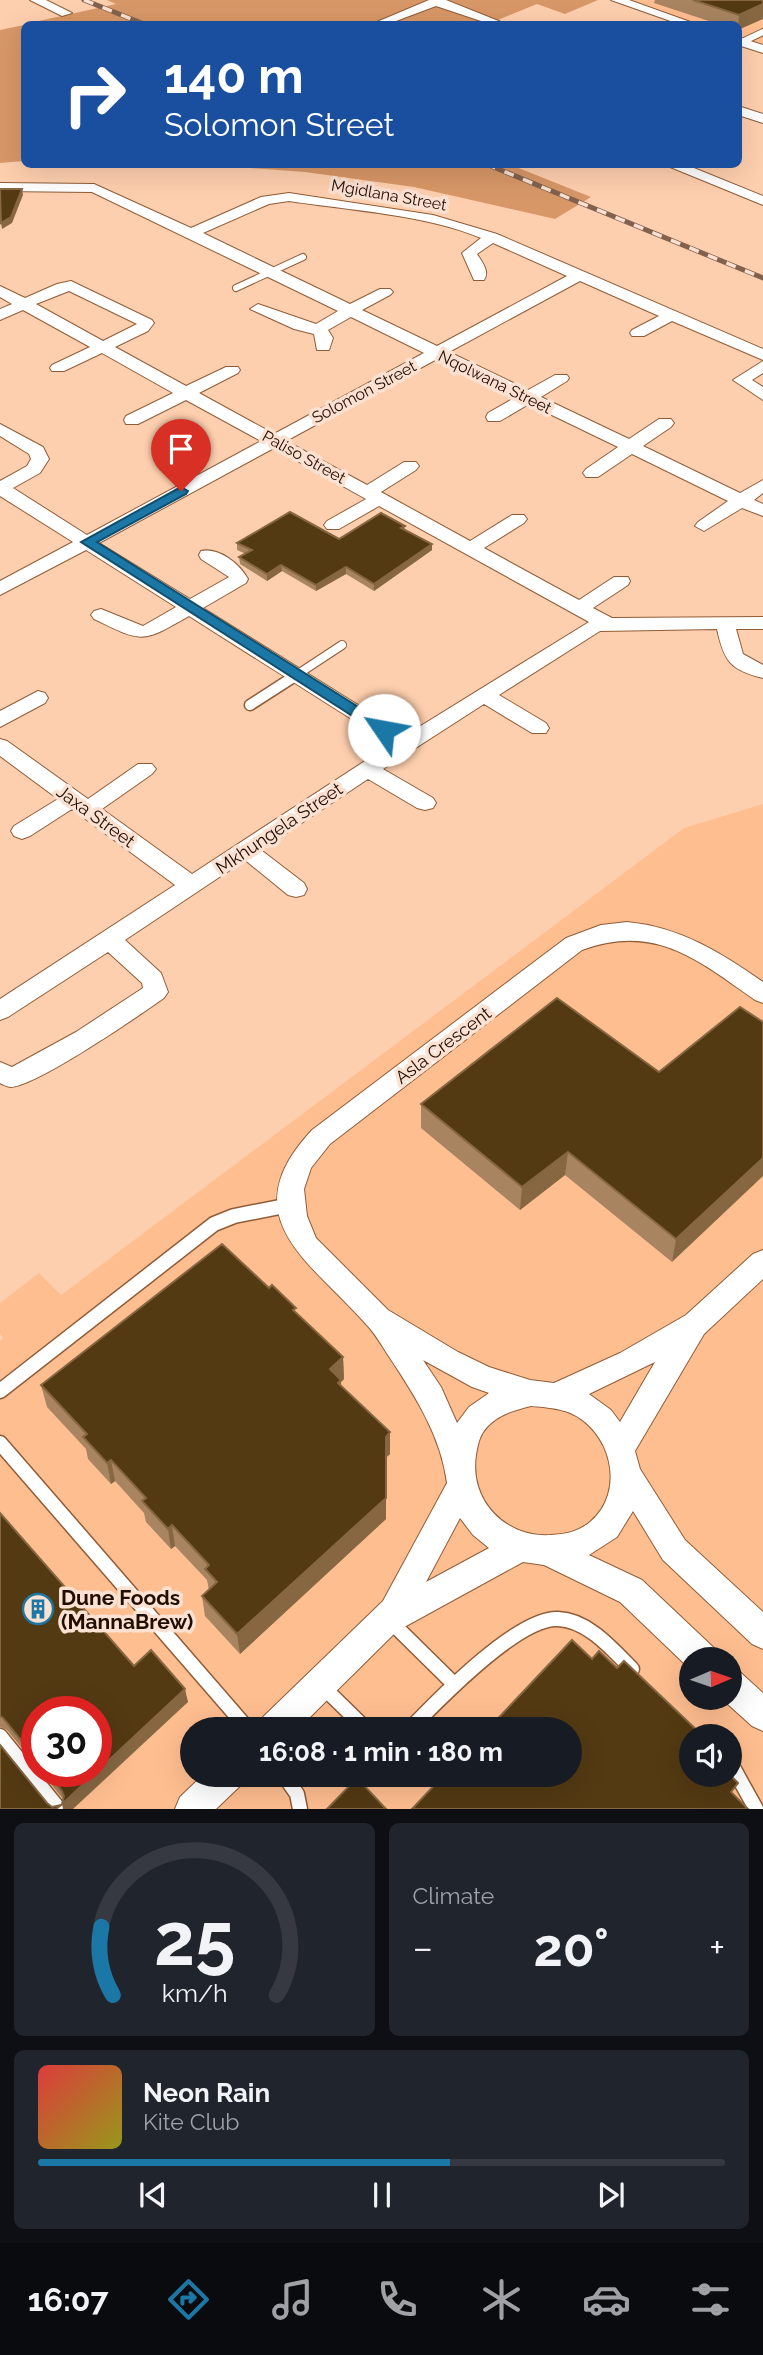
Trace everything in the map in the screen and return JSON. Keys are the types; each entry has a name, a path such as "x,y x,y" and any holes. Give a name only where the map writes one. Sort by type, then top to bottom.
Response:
{"street":[{"path":"36,0 66,13"},
{"path":"617,0 681,21"},
{"path":"386,21 438,1 492,21"},
{"path":"742,43 763,49"},
{"path":"742,111 763,119"},
{"path":"680,168 763,201"},
{"path":"0,187 94,188 191,233"},
{"name":"Mgidlana Street","path":"191,233 266,200 289,197 449,222 492,237 763,355"},
{"name":"Nqolwana Street","path":"191,233 763,511"},
{"path":"479,278 479,271 469,253 492,237"},
{"name":"Solomon Street","path":"0,589 579,275"},
{"path":"0,315 71,286 146,323 142,328 105,347 58,368"},
{"name":"Paliso Street","path":"0,291 608,624"},
{"path":"258,309 300,326 321,338 325,324 385,292"},
{"path":"638,333 672,315"},
{"path":"763,366 741,380 763,395"},
{"path":"132,420 232,370"},
{"path":"494,417 561,378"},
{"path":"592,474 665,423"},
{"path":"0,429 37,451 40,459 34,469 0,488 406,744"},
{"path":"333,525 410,466"},
{"path":"704,526 763,485"},
{"path":"471,548 518,519"},
{"path":"101,615 142,633 152,631 190,606 240,579 234,570 208,555"},
{"path":"581,607 621,581"},
{"path":"725,623 738,664 763,673"},
{"name":"Mkhungela Street","path":"0,1011 406,744 595,626 763,623"},
{"path":"484,695 539,728"},
{"path":"0,720 38,698"},
{"name":"Jaxa Street","path":"0,746 193,886"},
{"path":"22,831 145,769"},
{"path":"368,769 425,803"},
{"path":"247,850 296,889"},
{"name":"Asla Crescent","path":"290,1205 294,1175 310,1148 321,1138 574,944 586,938 629,930 666,935 699,949 763,994"},
{"path":"0,1072 10,1077 17,1076 85,1039 154,995 156,987 153,979 110,940"},
{"path":"290,1205 293,1219 307,1246 377,1316 431,1396 459,1474 463,1499 482,1523 493,1533 631,1591 690,1647"},
{"path":"391,1616 459,1474 466,1435 481,1413 504,1399 544,1394 630,1362 696,1324 762,1264"},
{"path":"377,1316 448,1361 482,1378 585,1406 594,1413 607,1424 624,1462 674,1550 763,1633"},
{"path":"288,1717 391,1616 535,1549 578,1546 598,1536 613,1520 623,1501 624,1462 655,1387 696,1324"},
{"path":"742,1695 763,1715"},
{"path":"192,1809 215,1787"}],"lane":[{"path":"742,41 763,32"},
{"path":"236,289 303,257"},
{"path":"250,705 342,645"},
{"path":"0,1391 214,1224 233,1216 290,1205"},
{"path":"0,1443 238,1717"},
{"path":"391,1616 454,1684"},
{"path":"422,1717 454,1684 528,1626 551,1618 563,1618 586,1627 644,1681"},
{"path":"321,1685 354,1717"},
{"path":"0,1736 59,1809"},
{"path":"742,1784 756,1809"},
{"path":"292,1787 297,1794 300,1809"}],"shaded area":[{"path":"107,0 598,0 565,14 537,4 495,21 39,21 116,4"},
{"path":"615,0 763,0 763,50 742,43 742,21 679,21"},
{"path":"21,26 21,161 0,163 0,30"},
{"path":"250,168 518,168 591,197 555,219 414,187 305,172"},
{"path":"763,804 763,1809 0,1809 0,1341 3,1338 0,1334 0,1303 39,1273 61,1295 684,828"}],"building":[{"path":"693,0 763,0 763,4 739,15"},
{"path":"0,189 22,189 11,217 1,223"},
{"path":"290,512 339,539 381,513 405,526 401,528 432,544 374,584 346,567 316,585 281,565 267,574 239,557 252,550 237,543"},
{"path":"557,998 659,1072 740,1007 763,1022 763,1158 676,1239 568,1152 522,1187 421,1104"},
{"path":"222,1244 269,1288 272,1285 296,1308 293,1310 343,1357 330,1369 341,1380 338,1383 390,1432 386,1437 386,1498 237,1634 202,1596 217,1582 205,1569 209,1565 172,1525 168,1529 142,1501 146,1498 111,1460 107,1463 83,1437 87,1434 41,1385"},
{"name":"Dune Foods (MannaBrew)","path":"0,1513 134,1666 151,1650 185,1689 112,1757 112,1696 21,1696 21,1740 0,1716"},
{"path":"572,1640 592,1659 599,1651 617,1668 624,1661 690,1724 679,1724 679,1787 735,1787 731,1792 748,1809 412,1809 433,1787 582,1787 582,1717 499,1717"},
{"path":"0,1745 21,1771 21,1787 34,1787 52,1807 61,1805 56,1809 0,1809"},
{"name":"Dune Foods (MannaBrew)","path":"59,1787 80,1787 62,1804 62,1791"},
{"path":"348,1787 365,1787 386,1809 327,1809"}],"railway":[{"path":"84,0 136,21"},
{"path":"496,168 763,278"}],"place":[{"name":"Dune Foods (MannaBrew)","path":"38,1609"}],"route":[{"path":"181,491 88,542 384,730"}]}
